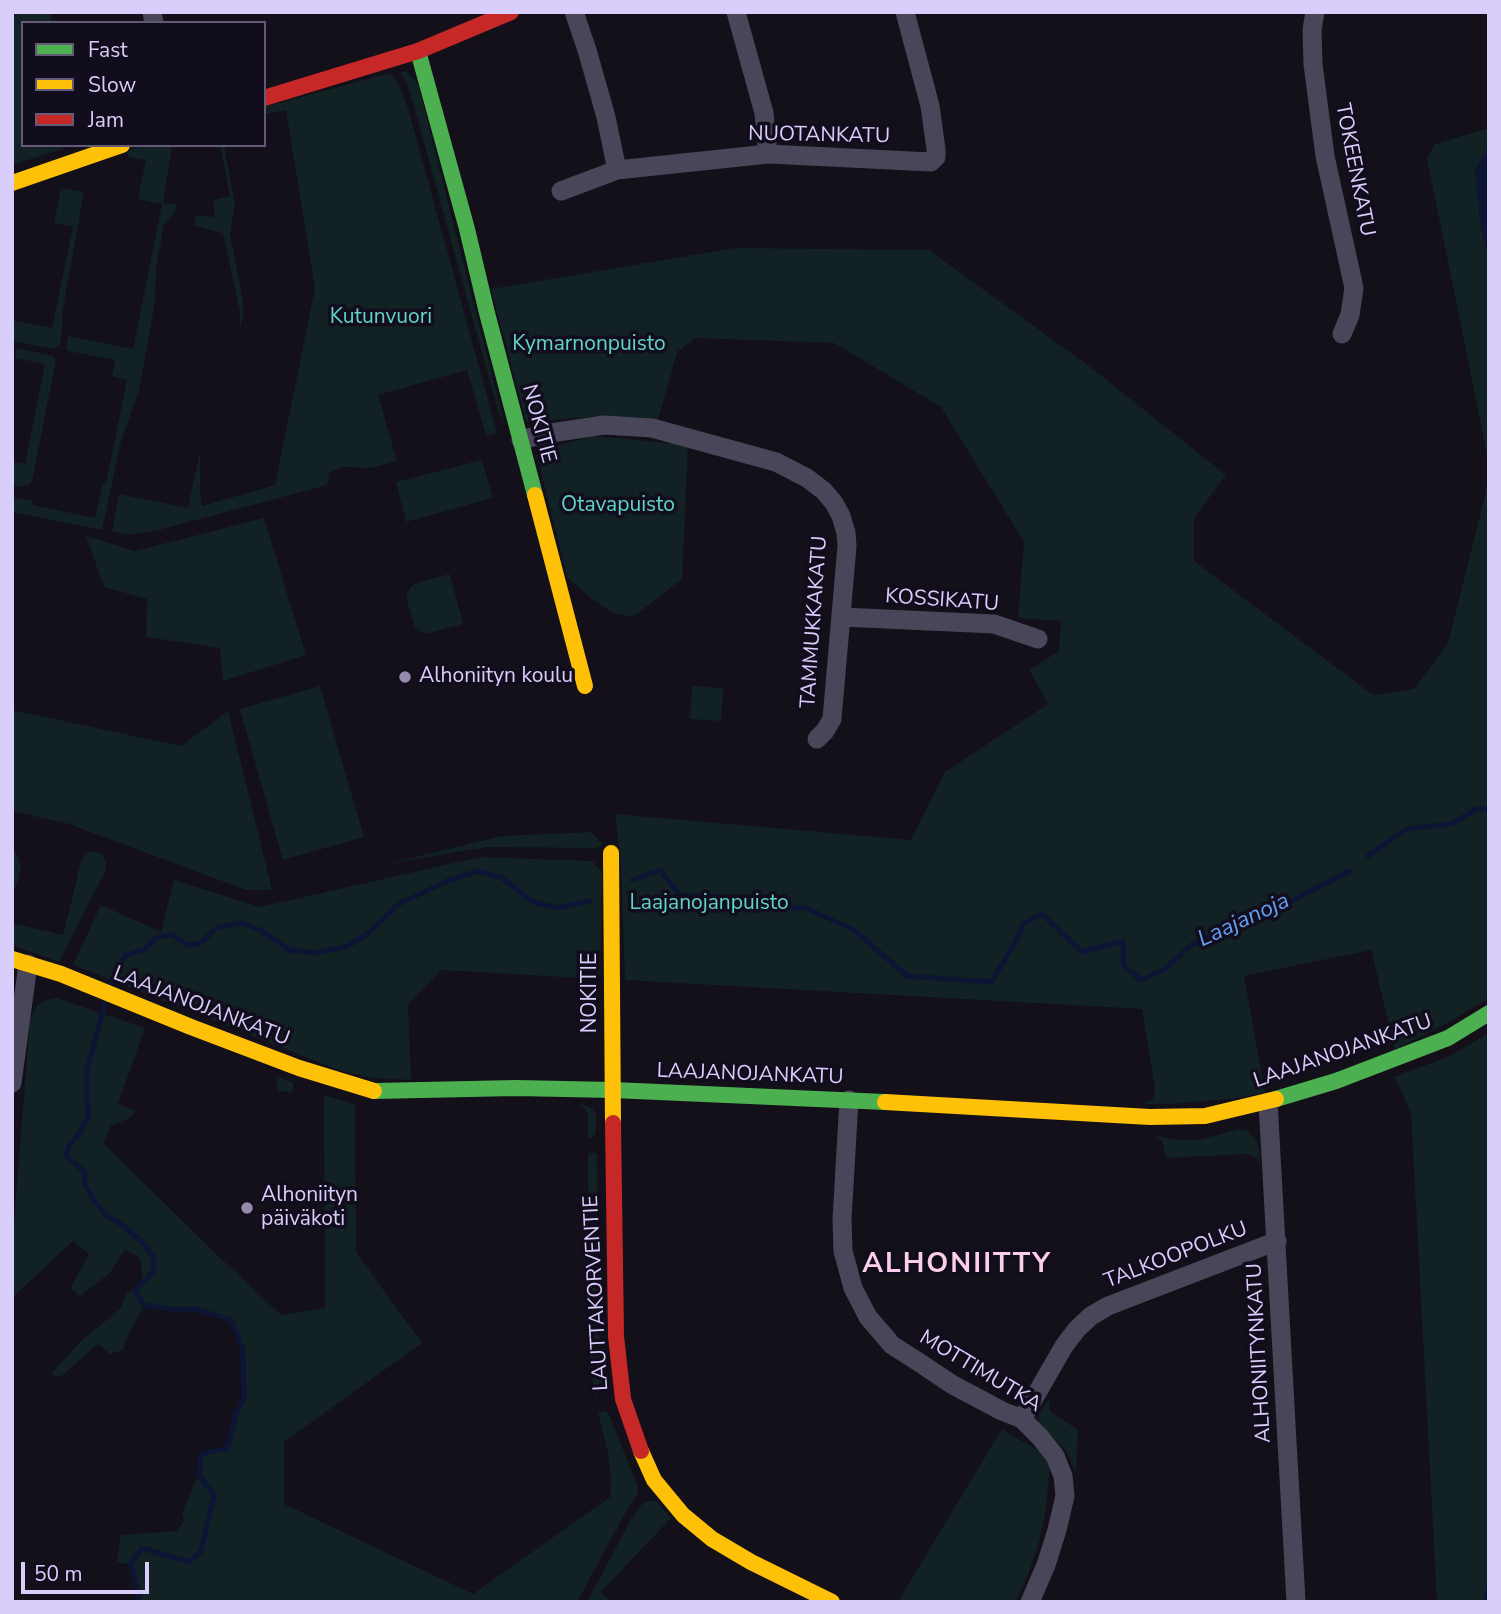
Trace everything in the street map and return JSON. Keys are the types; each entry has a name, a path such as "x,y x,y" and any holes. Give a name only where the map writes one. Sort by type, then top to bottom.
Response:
{"street":[{"path":"266,97 418,51 511,12"},
{"path":"574,12 606,117 617,170"},
{"path":"736,12 764,113 768,154"},
{"name":"NUOTANKATU","path":"561,191 617,170 768,154 931,162 936,157 936,149 930,106 905,12"},
{"name":"TOKEENKATU","path":"1315,12 1312,30 1313,64 1325,156 1354,288 1350,315 1342,334"},
{"name":"NOKITIE","path":"418,51 467,229 585,687"},
{"path":"12,183 116,147"},
{"name":"TAMMUKKAKATU","path":"521,440 604,425 652,428 776,462 807,478 824,491 841,516 847,546 832,719 817,739"},
{"name":"KOSSIKATU","path":"842,617 994,624 1038,639"},
{"name":"NOKITIE","path":"611,853 613,1090"},
{"path":"12,1083 20,962"},
{"name":"LAAJANOJANKATU","path":"20,962 61,974 299,1068 377,1092 516,1088 613,1090 1178,1117 1205,1116 1268,1102 1336,1081 1448,1038 1489,1013"},
{"name":"LAUTTAKORVENTIE","path":"613,1090 616,1336 623,1399 636,1441 654,1480 692,1523 712,1539 751,1562 832,1602"},
{"name":"MOTTIMUTKA","path":"849,1100 842,1219 843,1251 853,1288 868,1317 892,1345 953,1385 1022,1419 1055,1456 1063,1476 1065,1496 1057,1530 1030,1602"},
{"name":"ALHONIITYNKATU","path":"1268,1102 1296,1602"},
{"name":"TALKOOPOLKU","path":"1022,1419 1064,1346 1091,1316 1110,1305 1277,1241"}],"green space":[{"path":"12,12 50,12 52,21 21,21 21,147 68,147 12,165"},
{"path":"400,72 407,72 418,84 505,426 497,407 414,106 406,81"},
{"name":"Kutunvuori","path":"390,73 408,108 497,433 486,436 467,370 378,395 397,461 371,468 344,467 328,473 329,481 324,486 158,530 129,535 112,531 119,494 188,508 200,451 202,506 275,485 315,288 286,110 266,115 266,106"},
{"path":"1489,128 1489,147 1475,169 1481,228 1489,256 1489,465 1427,158 1435,144"},
{"path":"138,147 172,147 163,203 177,205 175,212 164,225 156,269 155,302 139,391 121,441 102,530 12,512 12,497 33,501 33,505 95,518 103,483 106,483 127,380 112,376 115,360 68,351 66,348 68,336 133,349 162,204 138,199 146,160 129,157 127,151"},
{"path":"220,147 224,147 235,205 230,233 243,303 244,314 240,329 240,311 223,233 194,226 196,215 213,217 213,200 230,196"},
{"path":"61,188 84,192 62,314 60,344 48,348 12,341 12,320 52,328 73,227 54,223"},
{"path":"735,248 929,250 1093,369 1226,475 1194,518 1194,561 1373,695 1414,689 1448,643 1489,479 1489,998 1395,1049 1371,950 1244,976 1265,1093 1231,1099 1143,1104 1152,1100 1155,1089 1142,1009 625,980 621,863 615,814 911,840 945,772 1048,704 1029,670 1059,651 1061,621 1018,618 1024,542 941,407 834,343 696,338 677,352 658,420 602,416 526,422 491,289"},
{"path":"17,348 53,356 56,360 32,481 29,485 20,487 12,485 12,462 25,464 45,364 15,358"},
{"name":"Otavapuisto","path":"594,436 688,445 682,579 633,617 612,613 567,577 536,451"},
{"path":"482,460 493,498 406,522 396,482"},
{"path":"264,518 306,655 223,681 220,648 146,637 147,599 104,587 86,536 135,551"},
{"path":"450,574 463,624 422,633 414,625 406,597 408,592 416,583"},
{"path":"320,686 364,837 283,860 240,709"},
{"path":"692,686 723,688 721,721 690,719"},
{"path":"12,710 181,746 228,711 272,890 246,890 69,824 12,811"},
{"path":"591,832 603,844 597,848 486,847 382,865 502,836"},
{"path":"12,846 21,867 17,885 12,891"},
{"path":"86,853 102,854 106,870 59,962 12,945 12,923 63,935 82,858"},
{"path":"480,857 592,861 602,872 600,979 441,970 408,1004 411,1080 372,1078 338,1070 73,965 101,905 161,932 174,880 260,907"},
{"path":"56,998 145,1028 118,1104 134,1110 132,1117 110,1126 104,1144 281,1315 325,1308 324,1095 355,1104 356,1252 422,1343 284,1442 284,1504 473,1594 610,1497 608,1453 598,1412 605,1411 638,1486 638,1493 577,1602 138,1602 139,1594 131,1565 117,1562 121,1535 176,1531 184,1521 182,1513 199,1473 201,1454 229,1448 236,1414 244,1398 243,1350 231,1320 222,1315 196,1309 173,1310 144,1306 123,1350 110,1354 98,1344 60,1377 51,1374 81,1341 121,1308 126,1294 135,1290 142,1278 139,1258 125,1249 109,1274 80,1296 70,1289 89,1254 73,1241 12,1298 12,1246 30,1021 38,1005"},
{"path":"1489,1033 1489,1602 1437,1602 1411,1112 1394,1077 1450,1056"},
{"path":"277,1076 293,1083 291,1092 277,1091"},
{"path":"580,1103 592,1108 596,1115 596,1133 592,1138 588,1138 588,1116"},
{"path":"1239,1129 1248,1131 1256,1140 1260,1166 1256,1157 1247,1154 1166,1158 1164,1146 1154,1135 1177,1140 1199,1140"},
{"path":"588,1153 597,1155 598,1260 594,1263 589,1263"},
{"path":"589,1281 596,1281 599,1286 599,1360 602,1385 601,1392 595,1395 590,1363"},
{"path":"1050,1398 1051,1412 1078,1430 1076,1473 1066,1451 1039,1422 1038,1414"},
{"path":"1002,1429 1042,1453 1050,1467 1039,1543 1016,1602 898,1602"},
{"path":"656,1501 671,1518 601,1592 611,1602 587,1602 629,1523 642,1504"}],"water":[{"path":"1489,147 1489,256 1481,228 1475,169"}],"waterway":[{"name":"Laajanoja","path":"1368,856 1406,829 1451,824 1477,809 1489,809"},
{"name":"Laajanoja","path":"632,880 660,870 680,895 739,898 768,907 806,908 854,930 907,976 991,982 1023,924 1042,914 1082,952 1123,941 1124,966 1141,980 1165,969 1191,945 1270,912 1350,871"},
{"name":"Laajanoja","path":"110,984 125,956 145,949 155,938 171,934 187,945 199,944 218,927 242,923 262,931 290,950 313,953 346,947 366,935 399,904 447,881 478,871 502,878 533,902 557,908 590,901"},
{"name":"Laajanoja","path":"106,1000 87,1069 89,1115 69,1146 66,1156 84,1171 85,1184 108,1217 142,1242 153,1256 154,1271 135,1290 144,1305 175,1310 196,1309 231,1320 243,1350 244,1398 236,1414 228,1448 201,1454 199,1475 214,1495 201,1551 189,1562 142,1548 131,1564 139,1594 138,1602"},
{"path":"1486,1602 1489,1584"}],"traffic: fast":[{"path":"418,51 535,495"},
{"path":"1276,1099 1336,1081 1448,1038 1489,1013"},
{"path":"374,1091 516,1088 613,1090 885,1102"}],"traffic: slow":[{"path":"12,183 116,147"},
{"path":"535,495 585,686"},
{"path":"611,853 613,1123"},
{"path":"12,959 61,974 299,1068 374,1091"},
{"path":"885,1102 1150,1117 1205,1116 1276,1099"},
{"path":"641,1451 654,1480 683,1515 712,1539 751,1562 832,1602"}],"traffic: jam":[{"path":"266,97 418,51 511,12"},
{"path":"613,1123 616,1336 623,1399 641,1451"}],"place":[{"name":"Alhoniityn koulu","path":"405,677"},
{"name":"Alhoniityn päiväkoti","path":"247,1208"}],"district":[{"name":"ALHONIITTY","path":"957,1265"}],"park label":[{"name":"Kymarnonpuisto","path":"589,345"},
{"name":"Laajanojanpuisto","path":"709,904"}]}
